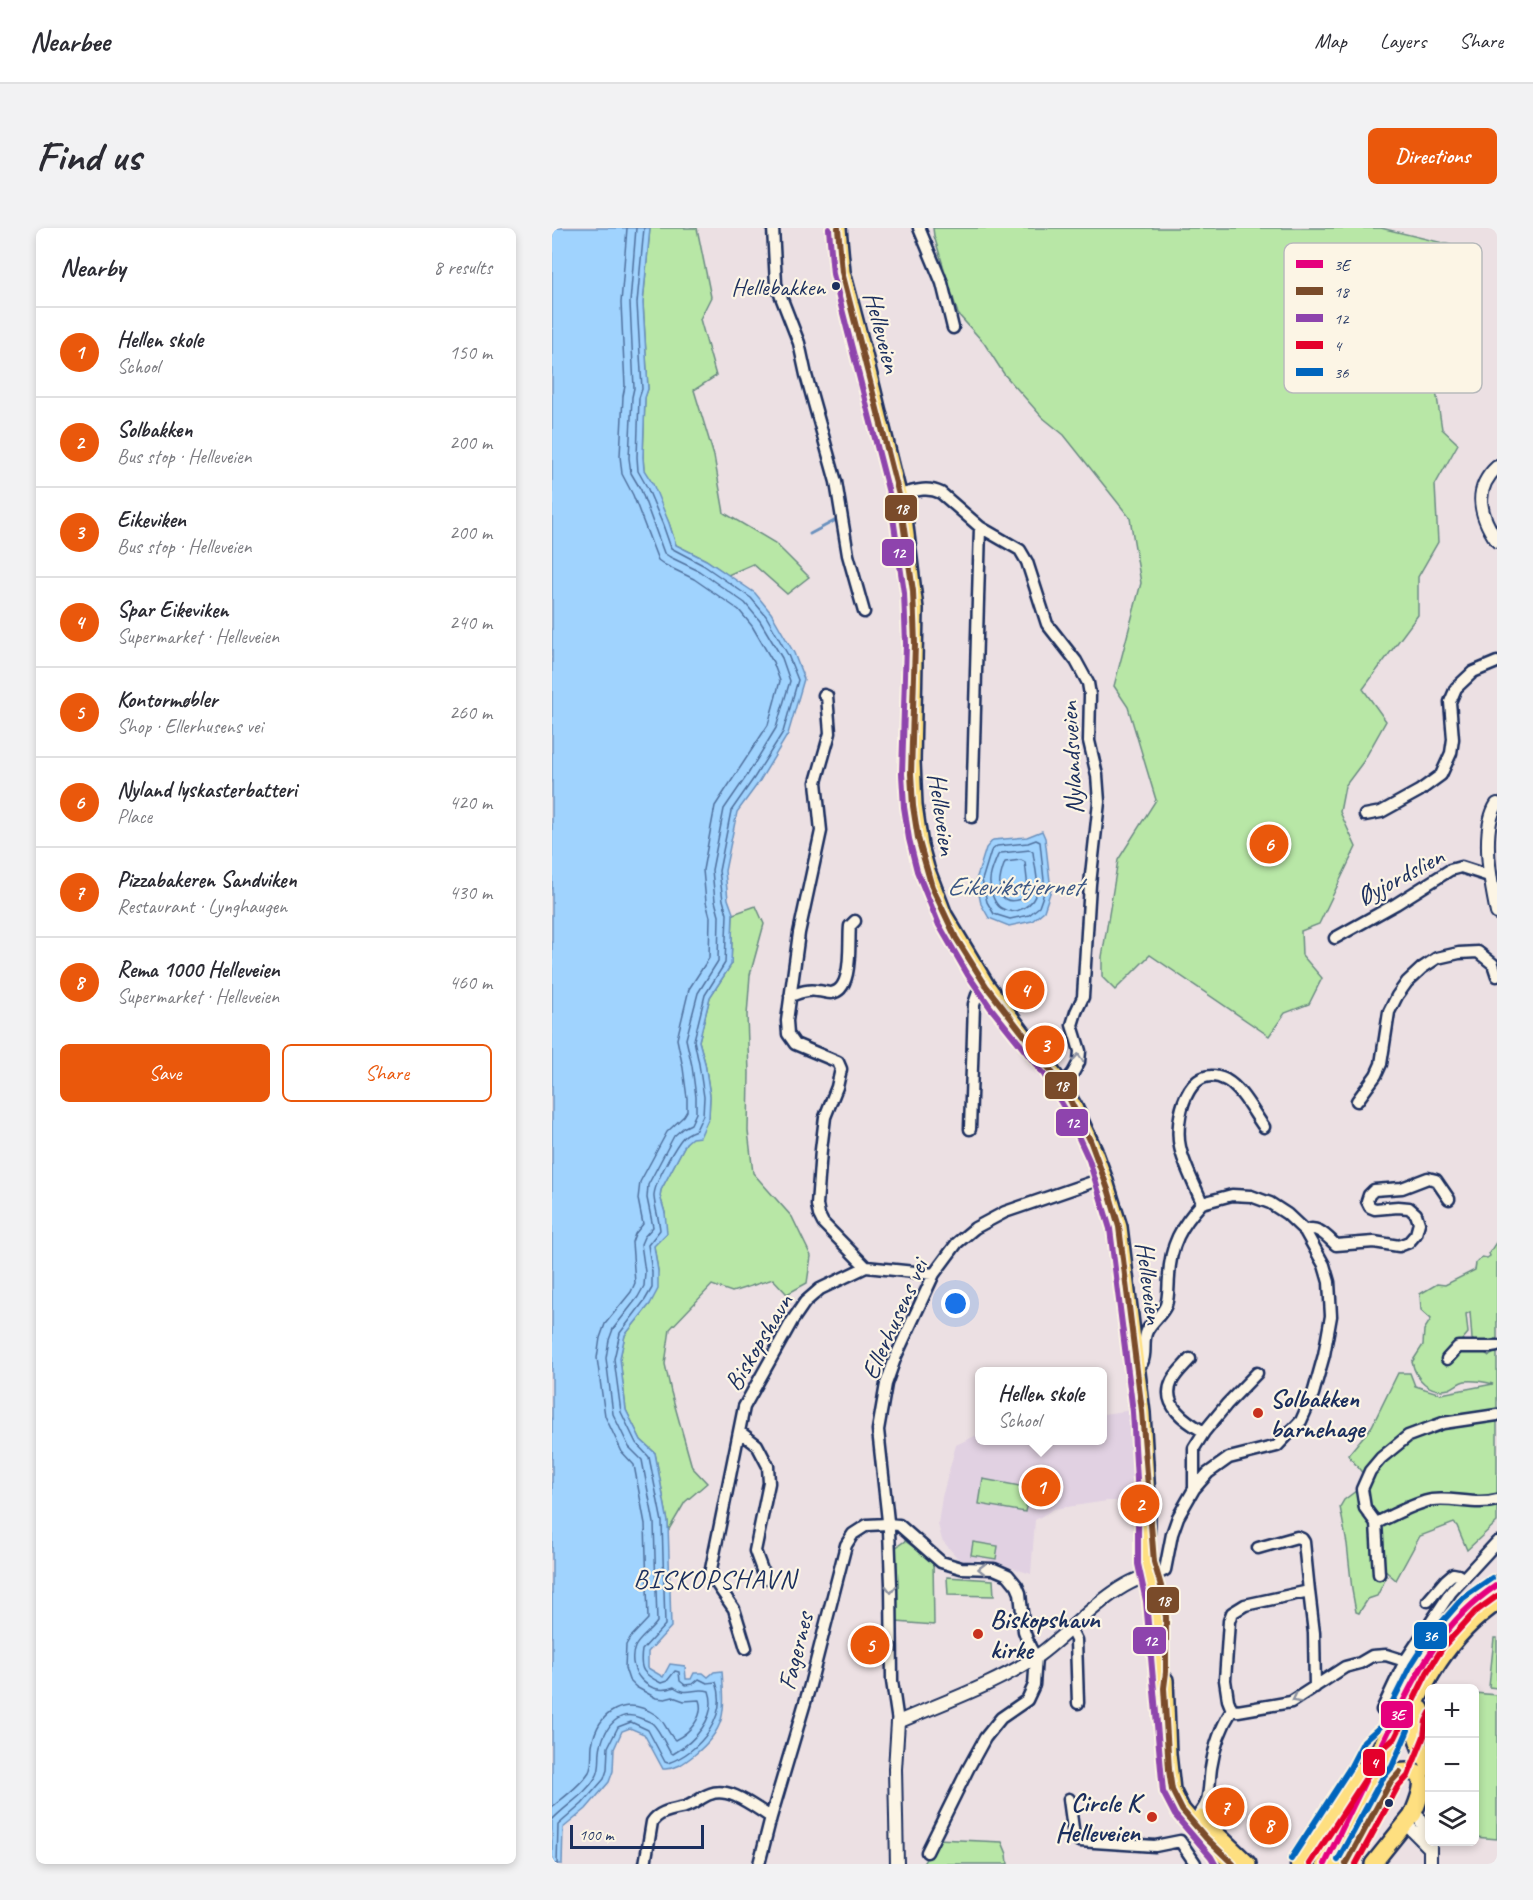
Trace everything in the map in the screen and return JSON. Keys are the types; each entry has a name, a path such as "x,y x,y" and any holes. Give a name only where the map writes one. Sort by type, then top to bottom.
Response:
{"highway":[{"path":"1338,1859 1387,1733 1419,1669 1436,1642 1470,1605 1497,1585"},
{"path":"1338,1859 1439,1659 1456,1638 1497,1602"},
{"path":"1425,1758 1418,1745 1416,1733 1417,1719 1426,1698 1427,1680"},
{"path":"1298,1863 1358,1773 1372,1746 1387,1733"},
{"path":"1338,1859 1400,1772 1414,1773 1423,1782 1423,1790 1409,1819"},
{"path":"1409,1819 1425,1801"}],"main road":[{"name":"Helleveien","path":"838,228 842,272 904,518 915,609 912,762 914,805 920,846 944,915 986,985 1062,1086 1083,1125 1104,1178 1119,1227 1142,1411 1147,1497 1147,1563 1153,1574 1172,1790 1182,1810 1248,1864"},
{"name":"Helleveien","path":"1194,1818 1206,1838 1233,1864"},
{"path":"1367,1864 1376,1859 1409,1819"}],"street":[{"path":"773,228 776,284 799,343 836,482 848,555 864,612"},
{"path":"920,228 942,284 952,328"},
{"path":"1497,467 1486,479 1482,488 1481,504 1482,513 1497,542"},
{"name":"Nylandsveien","path":"899,495 924,489 934,490 980,527 1014,545 1024,555 1047,624 1083,672 1090,690 1089,741 1097,775 1099,802 1090,884 1083,997 1072,1025 1080,1051 1079,1062 1062,1086"},
{"path":"972,817 980,527"},
{"path":"1365,815 1382,812 1441,775 1451,753 1453,739 1450,702 1456,688 1473,672 1497,662"},
{"path":"824,694 828,701 830,733 816,782 821,831 799,933 787,1021 791,1040 800,1047 838,1062 841,1070 825,1117 818,1171 819,1215 830,1231 866,1267 934,1274"},
{"path":"816,782 822,779 834,746 835,708"},
{"path":"1497,804 1491,814 1489,826 1490,876 1497,913"},
{"name":"Øyjordslien","path":"1335,938 1450,870 1461,867 1490,876"},
{"path":"790,996 810,990 833,993 840,991 847,975 850,926 855,921"},
{"path":"1357,1101 1381,1064 1389,1012 1407,982 1422,968 1437,958 1478,952 1493,964 1497,976"},
{"path":"970,1129 974,1004 978,992 986,985"},
{"path":"1202,1203 1179,1146 1179,1118 1185,1098 1194,1084 1213,1076 1227,1080 1238,1090 1264,1127"},
{"name":"Ellerhusens vei","path":"898,1722 892,1681 888,1527 878,1430 886,1384 896,1356 934,1274 957,1243 975,1228 1005,1212 1104,1178"},
{"path":"1305,1231 1310,1228 1316,1229 1336,1245 1374,1242 1399,1246 1409,1242 1416,1234 1419,1223 1416,1214 1409,1208 1375,1209 1370,1207 1367,1201 1374,1190 1401,1188 1428,1178 1436,1180 1449,1199"},
{"path":"897,1864 895,1769 898,1722 1006,1675 1036,1657 1108,1597 1135,1581 1165,1570 1178,1517 1194,1489 1208,1473 1229,1458 1277,1446 1301,1420 1324,1355 1331,1316 1329,1282 1324,1264 1305,1231 1287,1214 1270,1203 1251,1196 1232,1195 1202,1203 1176,1237 1171,1258 1167,1303 1147,1331 1144,1342 1145,1358 1142,1363 1136,1365"},
{"name":"Biskopshavn","path":"746,1648 734,1609 710,1574 744,1407 805,1302 820,1289 866,1267"},
{"path":"1447,1359 1458,1347 1497,1346"},
{"path":"1190,1359 1170,1384 1170,1401 1174,1410 1190,1424 1204,1432"},
{"path":"1194,1489 1194,1448 1227,1404 1257,1372"},
{"path":"1379,1574 1376,1523 1365,1508 1362,1489 1370,1471 1381,1458 1408,1436 1443,1423 1497,1415"},
{"name":"Biskopshavn","path":"740,1432 757,1445 768,1466 769,1483 755,1551 765,1578"},
{"path":"1376,1523 1431,1500 1458,1499 1486,1503 1497,1500"},
{"name":"Fagernes","path":"759,1864 809,1689 846,1545 853,1534 867,1525 888,1527"},
{"path":"888,1527 899,1526 941,1562 961,1568 994,1569 1008,1575 1020,1593 1024,1632 1036,1657 1034,1685 1027,1700 1001,1718 985,1737 927,1852"},
{"path":"1258,1548 1297,1538 1304,1542 1314,1633 1315,1687"},
{"path":"1382,1710 1405,1661 1451,1592 1497,1542"},
{"path":"1428,1601 1453,1574 1463,1578"},
{"path":"1232,1710 1225,1680 1229,1621 1232,1613 1245,1605 1309,1591"},
{"path":"1070,1628 1076,1640 1078,1703"},
{"path":"1232,1710 1291,1702 1345,1667 1372,1656 1386,1655 1405,1661"},
{"path":"1194,1818 1207,1802 1216,1748 1224,1723 1232,1710"},
{"path":"645,1864 652,1822 655,1817 691,1805 711,1793 731,1794 771,1817"},
{"path":"1069,1799 1074,1836 1079,1840 1155,1846 1179,1841 1195,1863"},
{"path":"1409,1819 1420,1819 1425,1830"},
{"path":"1430,1846 1430,1864"}],"shaded area":[{"path":"1133,1410 1141,1478 1132,1501 1107,1501 1054,1509 1035,1520 1031,1574 986,1559 960,1561 942,1540 938,1524 942,1497 956,1445 975,1436 975,1445 1107,1445 1107,1413"}],"green space":[{"path":"650,228 697,228 711,297 700,319 716,376 694,390 714,456 724,513 775,543 809,577 787,594 753,564 728,575 706,560 676,545 669,523 644,471 645,397 648,389 643,303"},
{"path":"933,228 1381,228 1443,243 1284,243 1284,393 1436,393 1442,429 1458,444 1435,485 1438,542 1418,577 1418,615 1363,689 1386,721 1363,762 1345,786 1340,812 1356,847 1319,924 1301,931 1302,955 1322,978 1309,1004 1285,1013 1269,1036 1150,955 1115,990 1102,977 1102,957 1118,860 1156,800 1128,707 1114,686 1141,583 1130,518 1064,435 1042,417 1004,374 984,343 958,314"},
{"path":"756,906 764,924 750,975 747,1015 748,1131 753,1173 792,1217 811,1256 807,1283 787,1294 773,1279 732,1292 712,1285 670,1329 665,1364 671,1392 692,1467 707,1483 685,1502 668,1531 655,1453 641,1440 626,1410 620,1358 625,1335 650,1304 658,1271 654,1246 665,1213 660,1196 661,1190 686,1143 709,1117 710,1096 699,1041 710,997 731,965 733,914"},
{"path":"1497,1241 1497,1338 1492,1345 1478,1345 1472,1339 1470,1312 1466,1314 1468,1333 1445,1360 1467,1351 1478,1351 1489,1356 1497,1351 1497,1413 1417,1429 1364,1475 1348,1455 1372,1426 1398,1373 1410,1373 1415,1386 1441,1394 1493,1384 1465,1381 1449,1389 1435,1389 1424,1384 1412,1362 1423,1345 1424,1330 1431,1319 1421,1310 1420,1294 1437,1284 1445,1285 1475,1270 1476,1263 1482,1257 1490,1256 1489,1253"},
{"path":"1497,1421 1497,1495 1487,1498 1410,1505 1405,1500 1396,1511 1379,1515 1372,1508 1368,1492 1372,1478 1390,1455 1403,1445 1432,1431 1465,1424"},
{"path":"983,1479 1030,1488 1025,1512 979,1504"},
{"path":"1359,1491 1375,1540 1378,1566 1387,1576 1377,1596 1368,1599 1359,1613 1356,1612 1352,1590 1340,1507 1344,1500"},
{"path":"1442,1503 1458,1506 1497,1504 1497,1522 1467,1550 1454,1523 1420,1536 1396,1580 1383,1569 1380,1530 1399,1517"},
{"path":"905,1541 933,1561 934,1625 897,1622 895,1548"},
{"path":"973,1542 998,1546 996,1559 971,1555"},
{"name":"Biskopshavn kirke","path":"947,1577 993,1580 994,1596 948,1595"},
{"path":"1494,1638 1497,1638 1497,1688 1489,1687"},
{"path":"1479,1693 1497,1695 1497,1839 1479,1837"},
{"path":"937,1839 1002,1842 1008,1864 923,1864"}],"water":[{"path":"552,228 650,228 643,303 648,389 645,398 644,470 653,484 676,545 706,560 755,593 771,613 794,653 804,679 788,734 759,782 737,812 725,871 728,899 733,913 731,965 710,997 699,1041 710,1096 709,1117 700,1137 692,1138 686,1143 661,1190 660,1196 667,1233 654,1246 658,1289 650,1304 625,1335 620,1358 626,1410 641,1440 655,1453 668,1522 671,1627 648,1652 648,1668 663,1677 670,1664 685,1666 686,1679 691,1679 694,1673 703,1673 708,1677 714,1672 722,1671 724,1698 721,1719 718,1728 704,1746 683,1763 667,1769 663,1769 644,1734 630,1728 622,1731 614,1749 613,1771 609,1782 586,1809 563,1828 562,1864 552,1864"},
{"name":"Eikevikstjernet","path":"1042,831 1045,838 1051,890 1044,911 1032,921 1009,926 989,918 981,904 976,880 986,848 993,840 1027,837"}],"waterway":[{"path":"810,534 838,519"}],"transit line":[{"name":"18","path":"838,228 842,272 899,495 913,591 915,644 911,774 918,838 932,887 956,938 986,986 1066,1092 1090,1140 1109,1192 1119,1227 1142,1411 1154,1562 1166,1617 1164,1688 1172,1790 1182,1810 1233,1864"},
{"name":"12","path":"829,229 833,274 890,497 904,593 906,644 902,774 909,839 917,871 939,925 968,975 990,1007 1043,1073 1067,1112 1089,1160 1110,1229 1133,1412 1138,1497 1138,1564 1146,1601 1163,1792 1175,1815 1215,1864"},
{"name":"36","path":"1291,1859 1350,1768 1364,1741 1380,1727 1411,1665 1429,1637 1463,1598 1492,1578"},
{"name":"3E","path":"1325,1864 1405,1698 1429,1656 1458,1618 1497,1585"},
{"name":"4","path":"1310,1864 1366,1778 1379,1752 1395,1738 1427,1673 1443,1647 1475,1612 1497,1596"},
{"name":"4","path":"1356,1864 1397,1788 1408,1776 1425,1728"},
{"name":"36","path":"1338,1860 1382,1779 1392,1767 1408,1730"},
{"name":"18","path":"1346,1864 1390,1783 1400,1772"}],"place":[{"name":"Hellebakken","path":"836,286"},
{"name":"Nyland lyskasterbatteri","path":"1269,844"},
{"name":"Spar Eikeviken","path":"1025,990"},
{"name":"Eikeviken","path":"1045,1045"},
{"name":"Solbakken barnehage","path":"1258,1413"},
{"name":"Hellen skole","path":"1041,1487"},
{"name":"Solbakken","path":"1140,1504"},
{"name":"Biskopshavn kirke","path":"978,1634"},
{"name":"Kontormøbler","path":"870,1645"},
{"name":"Pizzabakeren Sandviken","path":"1225,1807"},
{"name":"Circle K Helleveien","path":"1152,1817"},
{"name":"Rema 1000 Helleveien","path":"1269,1825"}],"district":[{"name":"BISKOPSHAVN","path":"715,1579"}]}
